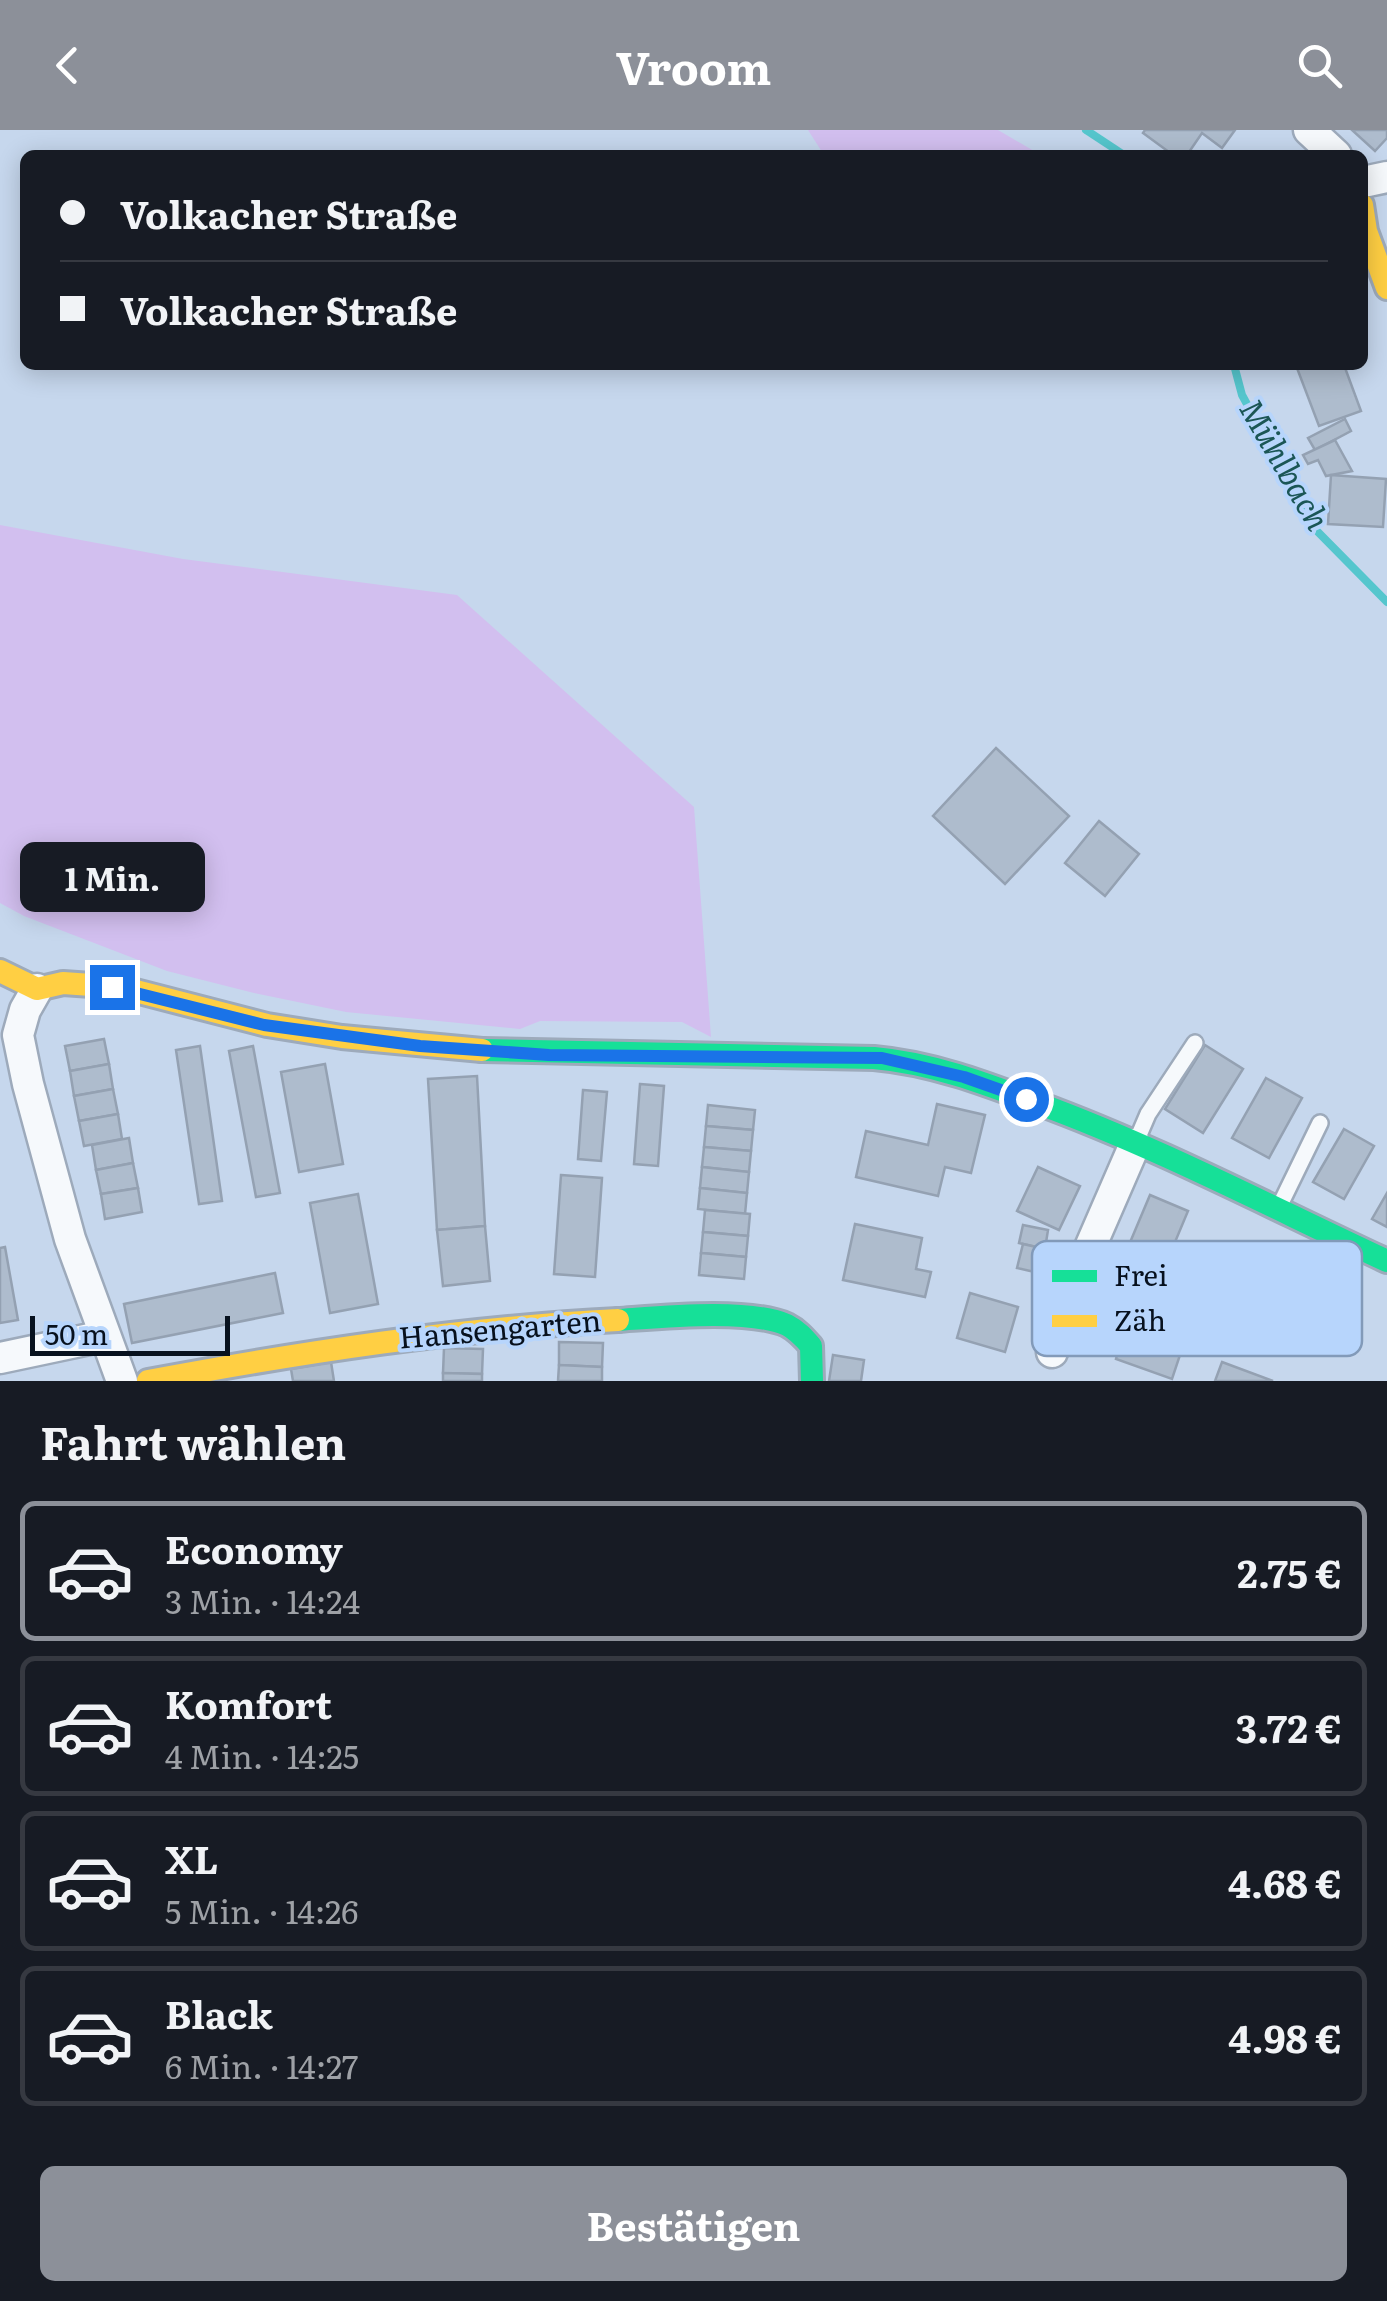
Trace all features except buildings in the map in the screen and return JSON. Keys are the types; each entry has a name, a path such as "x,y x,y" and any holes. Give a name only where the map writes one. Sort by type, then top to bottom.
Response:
{"street":[{"path":"1309,130 1331,150"},
{"path":"1368,236 1387,288"},
{"path":"0,971 37,989"},
{"path":"122,1381 70,1240 18,1035 25,1010 37,989 56,982 91,982 264,1025 420,1046 549,1055 882,1058 964,1077 1058,1110 1344,1241"},
{"path":"1093,1241 1136,1144"},
{"path":"1362,1249 1387,1261"},
{"name":"Hansengarten","path":"148,1381 421,1336 544,1322 670,1317 783,1324 797,1330 811,1346 812,1381"},
{"path":"0,1358 104,1336"}],"lane":[{"path":"1136,1144 1148,1114 1195,1042"},
{"path":"1277,1210 1320,1123"}],"shaded area":[{"path":"808,130 998,130 1032,150 821,150"},
{"path":"0,525 183,559 457,595 694,807 711,1037 682,1022 540,1021 520,1029 346,1012 167,971 0,903"}],"waterway":[{"name":"Mühlbach","path":"1086,130 1116,150"},
{"name":"Mühlbach","path":"1235,370 1242,395 1316,530 1387,602"}],"traffic: fast":[{"path":"482,1050 874,1058 916,1064 997,1088 1082,1120 1345,1241"},
{"path":"1362,1249 1387,1261"},
{"path":"618,1320 728,1315 787,1325 811,1346 812,1381"}],"traffic: slow":[{"path":"1368,236 1387,288"},
{"path":"0,971 37,989 63,983 120,987 267,1025 342,1037 482,1050"},
{"path":"148,1381 382,1343 618,1320"}],"route":[{"path":"112,987 264,1025 420,1046 549,1055 882,1058 964,1077 1026,1099"}]}
